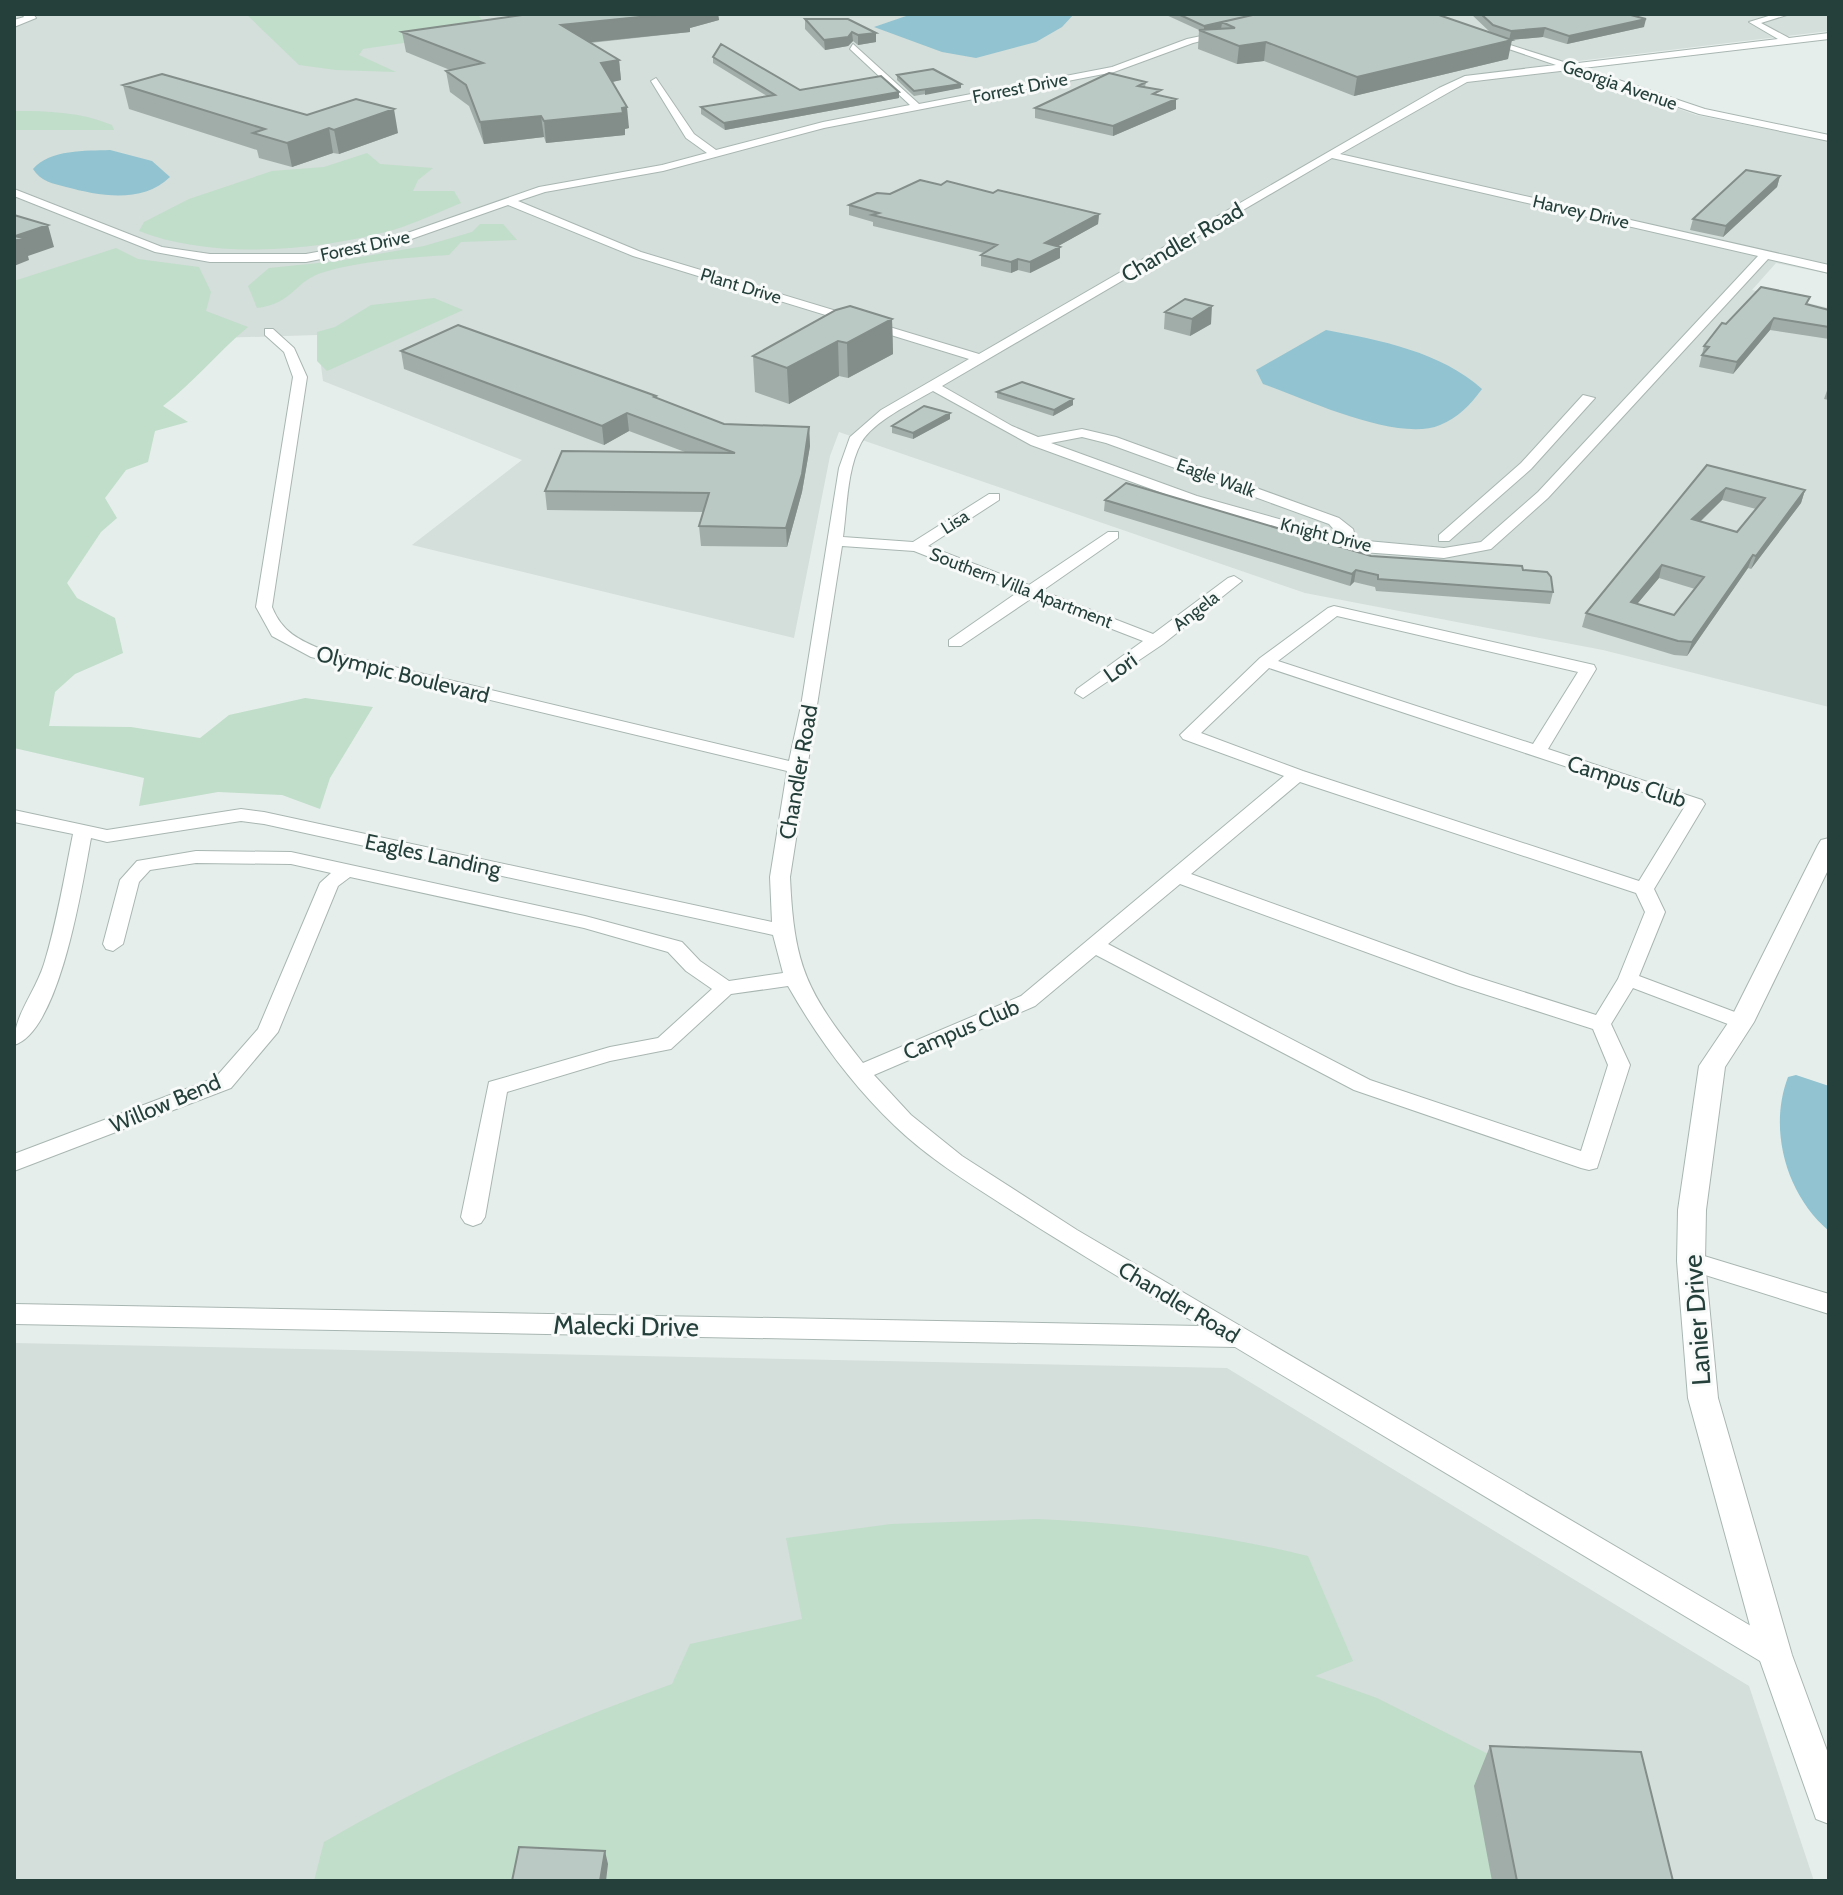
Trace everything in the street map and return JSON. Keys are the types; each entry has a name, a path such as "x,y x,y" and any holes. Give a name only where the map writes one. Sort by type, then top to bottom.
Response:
{"street":[{"path":"14,24 26,21 30,14"},
{"path":"1786,14 1753,22 1786,40"},
{"name":"Forrest Drive","path":"716,155 823,125 1114,69 1190,41 1239,30"},
{"name":"Georgia Avenue","path":"1473,34 1724,118 1829,138"},
{"name":"Chandler Road","path":"1775,1655 1159,1292 954,1162 903,1121 859,1073 819,1022 794,978 782,930 780,877 846,468 855,440 886,413 1465,79 1829,36"},
{"path":"853,47 917,107"},
{"path":"1517,71 1530,65 1529,53"},
{"path":"656,81 690,136 716,155"},
{"name":"Forest Drive","path":"14,192 159,250 210,258 306,258 360,250 435,229 508,201 580,180 663,168 716,155"},
{"name":"Harvey Drive","path":"1333,155 1829,269"},
{"path":"14,208 35,201"},
{"name":"Plant Drive","path":"508,201 637,254 979,358"},
{"name":"Knight Drive","path":"933,386 1036,442 1136,480 1348,543 1406,552 1444,553 1486,546 1544,471 1586,425 1765,255"},
{"name":"Olympic Boulevard","path":"269,332 281,340 296,359 300,377 264,607 270,625 283,638 317,654 796,768"},
{"path":"1444,538 1544,471 1586,425 1588,398"},
{"name":"Eagle Walk","path":"1036,442 1082,433 1161,458 1334,521 1348,532 1348,543"},
{"name":"Eagle Walk","path":"1136,480 1161,458"},
{"name":"Lisa","path":"916,547 994,497"},
{"path":"955,643 1113,535"},
{"name":"Southern Villa Apartment","path":"834,541 916,547 1157,641"},
{"name":"Angela","path":"1157,641 1234,581"},
{"path":"1537,752 1588,669 1334,611 1266,662 1189,735 1297,775 1644,889 1655,912 1628,979 1601,1024"},
{"name":"Lori","path":"1083,693 1157,641"},
{"name":"Campus Club","path":"1266,662 1696,804 1644,889"},
{"name":"Campus Club","path":"859,1073 1028,1001 1297,775"},
{"name":"Eagles Landing","path":"14,816 107,836 241,815 264,818 737,923 782,930"},
{"path":"14,1038 26,1025 53,969 83,831"},
{"name":"Lanier Drive","path":"1829,845 1741,1022 1712,1066 1692,1210 1691,1261 1703,1398 1775,1655 1829,1806"},
{"path":"113,944 130,880 144,865 196,857 291,858 344,872 585,922 675,947 693,966 725,988"},
{"name":"Willow Bend","path":"14,1163 223,1083 267,1032 330,883 344,872"},
{"path":"1094,945 1362,1085 1589,1162 1619,1065 1601,1024 1463,980 1177,876"},
{"path":"473,1217 497,1087 610,1054 664,1044 725,988 794,978"},
{"path":"1628,979 1741,1022"},
{"path":"1691,1261 1829,1304"},
{"name":"Malecki Drive","path":"14,1314 1238,1337"}],"shaded area":[{"path":"14,14 1829,14 1829,31 1553,64 1696,115 1829,141 1829,274 1776,263 1752,290 1829,308 1829,707 1603,650 1305,593 839,432 830,456 794,638 412,545 522,460 323,381 317,335 119,341 14,466"},
{"path":"14,1343 1227,1368 1749,1686 1814,1881 14,1881"}],"green space":[{"path":"246,14 477,14 484,22 457,35 363,49 359,55 396,72 336,70 299,65"},
{"path":"14,111 76,115 112,125 114,130 14,130"},
{"path":"367,153 380,164 433,168 418,180 413,191 454,191 461,203 393,230 299,247 232,249 199,246 139,231 144,222 189,199 272,171 324,167"},
{"path":"480,224 503,224 517,240 461,242 449,255 385,260 321,273 279,302 257,308 248,286 269,268 338,261 424,246 472,232"},
{"path":"116,248 138,259 199,267 211,292 206,311 248,327 163,406 188,422 155,431 148,462 126,470 105,498 117,518 101,532 67,583 77,598 115,618 123,653 75,674 55,692 49,726 131,727 200,738 229,715 305,698 373,707 330,778 320,809 282,795 218,792 139,806 144,778 14,748 14,281"},
{"path":"434,298 463,310 327,371 317,361 317,332 335,327 371,305"},
{"path":"1037,1519 1174,1531 1308,1556 1353,1661 1315,1676 1377,1698 1490,1755 1588,1881 314,1881 324,1842 409,1796 495,1755 672,1684 690,1644 802,1619 786,1538 891,1524"}],"water":[{"path":"912,14 1074,14 1062,27 1036,42 976,58 942,52 874,27"},
{"path":"110,150 152,161 170,177 147,191 120,196 52,183 33,169 40,162 59,154"},
{"path":"1326,330 1409,349 1448,366 1482,389 1453,419 1422,429 1377,424 1352,417 1263,384 1256,370"},
{"path":"1796,1075 1829,1086 1829,1231 1802,1199 1785,1160 1780,1118 1782,1097 1788,1077"}],"building":[{"path":"529,14 669,14 561,25 619,60 601,63 627,107 622,108 623,113 544,121 541,116 480,122 466,85 446,71 483,63 402,32"},
{"path":"1178,14 1257,14 1204,26"},
{"path":"1257,14 1436,14 1512,40 1357,77 1266,42 1239,46 1199,30 1235,28 1222,22"},
{"path":"1481,14 1627,14 1646,19 1569,36 1545,28 1511,31 1493,25"},
{"path":"805,19 848,19 876,33 858,35 852,32 848,37 824,40"},
{"path":"721,44 800,90 881,76 899,92 724,123 701,107 775,95 713,57"},
{"path":"933,69 961,84 914,91 897,75"},
{"path":"1109,73 1146,82 1138,86 1161,90 1153,94 1176,99 1113,126 1035,108"},
{"path":"162,74 307,115 356,99 394,109 287,143 253,133 265,129 123,85"},
{"path":"1746,170 1780,176 1726,226 1693,219"},
{"path":"920,180 941,185 947,181 993,193 998,190 1099,214 1045,243 1060,247 1030,262 1018,259 1011,262 981,255 997,245 872,215 879,213 849,205 877,193 890,194"},
{"path":"14,215 48,225 15,236 23,238 14,241"},
{"path":"1761,287 1810,297 1806,304 1829,310 1829,327 1774,318 1737,362 1702,355 1709,347 1704,346 1722,323 1726,324"},
{"path":"1185,299 1212,306 1192,319 1165,312"},
{"path":"850,306 892,319 847,343 838,341 787,368 753,356 836,310"},
{"path":"458,325 656,396 724,424 809,427 802,474 786,528 699,526 709,493 545,491 562,451 735,453 627,413 602,426 401,351"},
{"path":"1022,382 1073,399 1054,410 997,392"},
{"path":"924,406 950,413 913,433 892,426"},
{"path":"1707,465 1805,490 1756,556 1753,555 1692,642 1678,641 1586,613","holes":["1726,488 1765,498 1737,532 1692,519","1662,565 1704,577 1674,615 1631,602"]},
{"path":"1126,483 1371,556 1522,566 1523,570 1547,572 1553,592 1378,579 1378,575 1356,570 1352,574 1105,500"},
{"path":"1490,1746 1641,1752 1673,1881 1517,1881"},
{"path":"519,1847 605,1851 600,1881 512,1881"}]}
